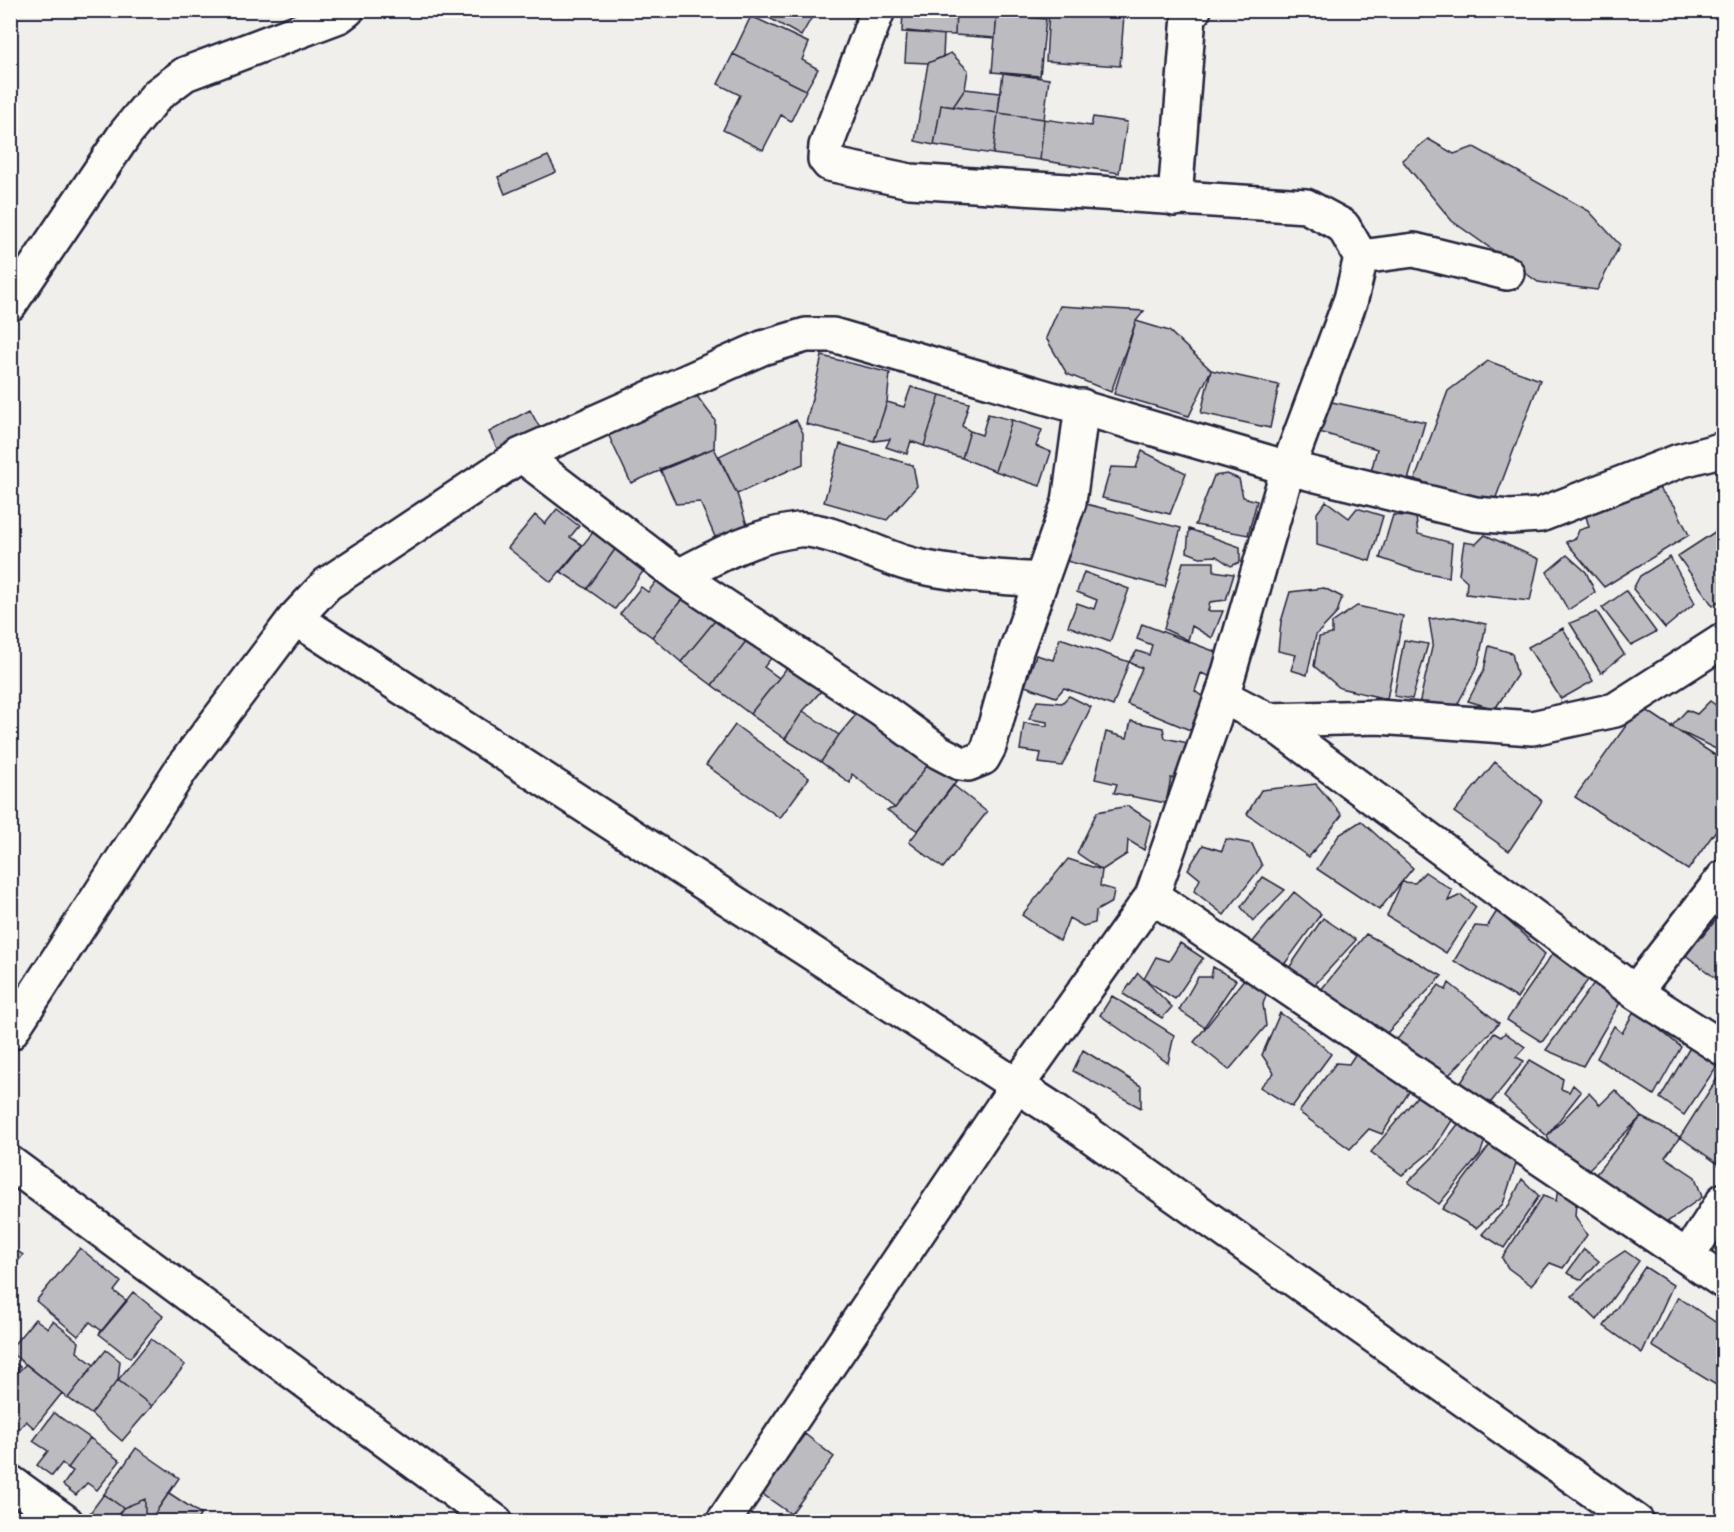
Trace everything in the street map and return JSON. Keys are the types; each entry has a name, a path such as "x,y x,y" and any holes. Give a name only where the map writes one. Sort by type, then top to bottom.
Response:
{"street":[{"path":"10,304 125,134 157,95 185,74 339,16 346,10"},
{"path":"723,1521 1016,1087 1152,896 1222,696 1288,468 1351,299 1361,257 1343,226 1306,206 910,181 829,164 825,159 826,146 878,10"},
{"path":"1175,199 1184,12"},
{"path":"1361,257 1414,250 1507,273"},
{"path":"10,1033 182,768 295,618 327,584 521,455 762,348 806,334 833,335 1288,468 1475,514 1510,517 1540,515 1679,461 1724,449"},
{"path":"521,455 679,576 880,709 939,752 960,763 968,764 983,758 990,747 1016,651 1068,502 1082,406"},
{"path":"679,576 735,546 800,530 825,535 912,565 989,577 1041,580"},
{"path":"295,618 1056,1111 1637,1521"},
{"path":"1268,720 1378,717 1532,728 1615,710 1719,652"},
{"path":"1222,696 1268,720 1635,992 1724,1049"},
{"path":"1635,992 1724,877"},
{"path":"1152,896 1724,1282"},
{"path":"10,1163 496,1521"},
{"path":"1687,1257 1724,1200"},
{"path":"10,1482 66,1521"}],"building":[{"path":"755,10 816,10 801,36"},
{"path":"903,10 956,10 955,35 902,32"},
{"path":"956,10 997,10 995,38 955,35"},
{"path":"1012,10 1043,10 1042,14"},
{"path":"1049,10 1124,15 1120,66 1046,61"},
{"path":"997,14 1046,19 1040,76 992,72"},
{"path":"751,16 809,43 802,60 818,69 806,90 733,54"},
{"path":"907,31 944,35 943,57 928,63 905,62"},
{"path":"951,53 968,70 965,89 953,107 941,105 934,145 915,141 928,63"},
{"path":"733,54 806,90 791,121 781,115 763,150 723,130 740,95 718,84"},
{"path":"1003,73 1049,79 1044,119 998,113"},
{"path":"965,89 1000,93 998,113 953,107"},
{"path":"941,105 998,113 993,154 934,145"},
{"path":"998,113 1044,119 1040,160 993,154"},
{"path":"1093,117 1127,122 1119,173 1040,160 1044,119 1091,126"},
{"path":"1428,139 1454,154 1474,147 1589,211 1620,245 1597,290 1538,282 1452,221 1402,160"},
{"path":"548,156 556,172 505,194 498,177"},
{"path":"1060,306 1144,311 1136,321 1111,392 1067,374 1046,338"},
{"path":"1136,321 1169,331 1211,370 1189,416 1114,394"},
{"path":"822,356 890,373 887,402 874,441 806,424"},
{"path":"1488,361 1540,380 1492,508 1415,479 1448,391"},
{"path":"1211,370 1279,385 1270,428 1201,413"},
{"path":"911,387 940,395 924,446 911,441 907,454 886,447 890,439 874,441 887,402 904,407"},
{"path":"696,395 715,420 714,448 631,483 608,434"},
{"path":"940,395 969,403 962,426 970,431 962,458 924,446"},
{"path":"1327,401 1425,422 1406,487 1369,479 1377,449 1316,431"},
{"path":"530,410 543,434 501,456 489,432"},
{"path":"988,414 1012,420 995,471 962,458 970,431 982,435"},
{"path":"796,420 803,433 803,464 737,494 719,456"},
{"path":"1012,420 1042,430 1036,446 1051,452 1040,486 995,471"},
{"path":"840,444 913,465 917,486 887,520 824,502"},
{"path":"714,448 737,494 750,534 719,546 700,502 676,504 660,469"},
{"path":"1142,451 1186,473 1170,514 1102,498 1111,467 1136,468"},
{"path":"1227,474 1239,479 1243,497 1257,501 1248,535 1195,525 1214,476"},
{"path":"1655,484 1675,506 1689,535 1604,587 1566,542 1576,538 1579,530 1589,527 1584,509"},
{"path":"1074,501 1181,528 1165,587 1059,559"},
{"path":"1326,501 1349,518 1357,508 1383,516 1370,561 1317,545 1317,513"},
{"path":"557,509 579,526 570,537 582,545 551,582 508,548 535,515 545,524"},
{"path":"1393,515 1416,517 1418,534 1452,543 1449,577 1417,571 1380,558"},
{"path":"1724,526 1724,597 1713,606 1678,556"},
{"path":"1189,529 1240,547 1240,562 1231,566 1216,556 1200,557 1187,552"},
{"path":"594,531 616,548 587,589 561,572"},
{"path":"1485,535 1539,559 1530,601 1466,594 1467,581 1459,574 1464,542 1476,544"},
{"path":"616,548 645,569 615,609 587,589"},
{"path":"1567,555 1586,572 1595,592 1568,610 1547,572"},
{"path":"1670,557 1695,603 1665,628 1633,589 1640,576"},
{"path":"1183,562 1214,562 1214,571 1234,574 1226,600 1210,602 1208,611 1223,611 1212,638 1192,626 1188,640 1164,629"},
{"path":"1084,572 1129,589 1110,642 1068,626 1077,603 1094,609 1097,600 1077,592"},
{"path":"662,574 686,594 652,637 620,614 641,587 648,592"},
{"path":"1324,588 1342,597 1337,613 1316,635 1307,675 1291,670 1296,655 1278,651 1281,622 1290,592"},
{"path":"1626,591 1656,632 1631,645 1602,608"},
{"path":"686,594 718,617 681,662 652,637"},
{"path":"1357,606 1403,616 1387,699 1340,688 1314,666 1319,637 1332,634 1332,623"},
{"path":"1597,612 1624,654 1601,673 1570,623"},
{"path":"718,617 747,640 712,685 681,662"},
{"path":"1454,617 1486,624 1478,665 1454,711 1418,709 1433,643 1429,619"},
{"path":"1142,624 1224,655 1214,678 1201,673 1195,691 1204,698 1190,730 1127,704 1142,668 1129,662 1137,651 1149,655 1152,645 1137,639"},
{"path":"1563,628 1593,681 1561,699 1528,647"},
{"path":"1060,638 1129,662 1113,706 1064,688 1056,697 1025,686 1036,655 1053,660"},
{"path":"747,640 772,657 764,667 779,678 750,714 712,685"},
{"path":"1404,640 1428,644 1412,699 1394,696"},
{"path":"1489,646 1512,653 1517,675 1495,709 1468,701 1484,670"},
{"path":"790,664 822,690 803,711 785,739 750,714"},
{"path":"1069,696 1091,707 1062,766 1039,763 1041,753 1020,750 1024,723 1047,726 1047,722 1029,719 1037,701 1062,703"},
{"path":"1710,701 1724,711 1724,753 1671,727 1687,710 1697,714"},
{"path":"1640,706 1724,761 1724,819 1688,870 1575,797"},
{"path":"803,711 839,735 821,762 785,739"},
{"path":"859,711 933,758 895,808 852,774 850,783 821,762"},
{"path":"1131,721 1163,728 1165,738 1188,743 1181,780 1171,778 1166,803 1114,793 1117,784 1095,779 1106,732 1127,738"},
{"path":"735,725 809,778 780,818 706,765"},
{"path":"933,758 961,776 918,831 887,810 895,808"},
{"path":"1495,762 1542,801 1509,851 1454,812"},
{"path":"1316,784 1342,815 1309,857 1247,814 1261,790"},
{"path":"953,785 987,812 943,868 909,842"},
{"path":"1128,806 1151,821 1144,850 1128,840 1127,854 1102,870 1077,853 1097,812"},
{"path":"1361,821 1413,868 1379,910 1317,869 1339,835"},
{"path":"1226,839 1252,844 1262,866 1224,915 1194,891 1200,879 1188,869 1203,845 1222,851"},
{"path":"1068,859 1102,870 1100,886 1114,890 1112,902 1096,911 1095,923 1083,926 1069,918 1060,941 1022,915"},
{"path":"1425,872 1452,890 1448,901 1461,895 1476,907 1446,953 1387,916 1402,882 1415,883"},
{"path":"1263,877 1285,890 1253,921 1241,907"},
{"path":"1294,892 1321,914 1278,973 1247,949"},
{"path":"1724,910 1724,978 1714,977 1684,954 1689,940 1702,937"},
{"path":"1497,911 1545,954 1517,998 1454,961 1475,926 1487,927"},
{"path":"1323,918 1356,940 1308,992 1289,968"},
{"path":"1366,934 1442,976 1385,1035 1316,996"},
{"path":"1180,943 1203,958 1175,999 1144,979 1156,957 1169,961"},
{"path":"1557,947 1594,972 1542,1042 1507,1020"},
{"path":"1213,967 1236,980 1204,1027 1179,1010 1198,977 1211,977"},
{"path":"1138,973 1172,1007 1162,1018 1123,994"},
{"path":"1245,978 1268,990 1263,1004 1266,1026 1229,1070 1194,1042"},
{"path":"1596,980 1621,1001 1583,1066 1546,1050"},
{"path":"1449,983 1499,1023 1445,1079 1395,1042 1439,985 1446,990"},
{"path":"1112,996 1174,1035 1168,1063 1100,1015"},
{"path":"1635,1010 1681,1047 1654,1095 1597,1058 1614,1026 1622,1033"},
{"path":"1280,1013 1305,1030 1331,1054 1292,1107 1260,1087 1274,1073 1262,1055"},
{"path":"1494,1033 1501,1037 1505,1033 1525,1047 1516,1057 1524,1061 1487,1107 1458,1087"},
{"path":"1692,1044 1721,1060 1684,1115 1660,1098"},
{"path":"1360,1047 1411,1089 1382,1134 1369,1129 1350,1149 1299,1112 1336,1063 1349,1064"},
{"path":"1083,1050 1141,1086 1141,1108 1073,1071"},
{"path":"1530,1060 1563,1079 1561,1089 1569,1092 1573,1085 1581,1092 1547,1136 1504,1097"},
{"path":"1720,1074 1724,1076 1724,1168 1680,1137"},
{"path":"1615,1090 1641,1117 1580,1178 1555,1153 1547,1136 1589,1093 1600,1105"},
{"path":"1419,1094 1453,1119 1433,1150 1402,1175 1371,1152"},
{"path":"1641,1117 1680,1137 1665,1157 1695,1177 1702,1197 1660,1227 1606,1197 1596,1174"},
{"path":"1462,1119 1485,1140 1480,1155 1439,1204 1408,1182 1433,1157"},
{"path":"1492,1142 1517,1161 1503,1204 1476,1228 1442,1209"},
{"path":"1522,1179 1539,1196 1504,1248 1482,1234 1509,1205"},
{"path":"1558,1189 1576,1203 1575,1216 1587,1235 1563,1268 1550,1263 1531,1285 1508,1268 1502,1258 1543,1196 1556,1201"},
{"path":"10,1246 23,1255 10,1271"},
{"path":"80,1248 121,1282 114,1291 127,1301 102,1331 90,1322 78,1336 36,1301"},
{"path":"1584,1249 1599,1261 1582,1280 1567,1273"},
{"path":"1625,1251 1639,1261 1597,1320 1572,1296 1604,1265"},
{"path":"1645,1267 1673,1285 1642,1353 1604,1326"},
{"path":"133,1292 163,1316 130,1358 99,1334"},
{"path":"1678,1297 1724,1328 1724,1373 1716,1385 1652,1346"},
{"path":"35,1319 48,1328 53,1321 79,1342 77,1352 94,1365 68,1398 10,1352 10,1349"},
{"path":"151,1339 185,1365 152,1406 118,1380"},
{"path":"106,1350 120,1361 118,1380 91,1414 68,1398"},
{"path":"10,1360 20,1367 10,1379"},
{"path":"26,1364 62,1393 34,1428 26,1421 19,1429 10,1422 10,1380"},
{"path":"118,1380 152,1406 122,1441 91,1414"},
{"path":"54,1413 90,1438 68,1468 62,1463 52,1476 37,1465 48,1451 33,1441"},
{"path":"805,1434 834,1457 791,1514 761,1493"},
{"path":"90,1438 120,1461 97,1490 87,1483 76,1495 63,1485 73,1471 68,1468"},
{"path":"136,1448 179,1478 149,1522 145,1522 145,1499 123,1508 104,1494"},
{"path":"169,1493 201,1514 196,1522 149,1522"},
{"path":"104,1494 123,1508 113,1522 101,1522 90,1513"},
{"path":"145,1499 145,1522 113,1522 123,1508"},
{"path":"10,1509 22,1517 19,1522 10,1522"}]}
